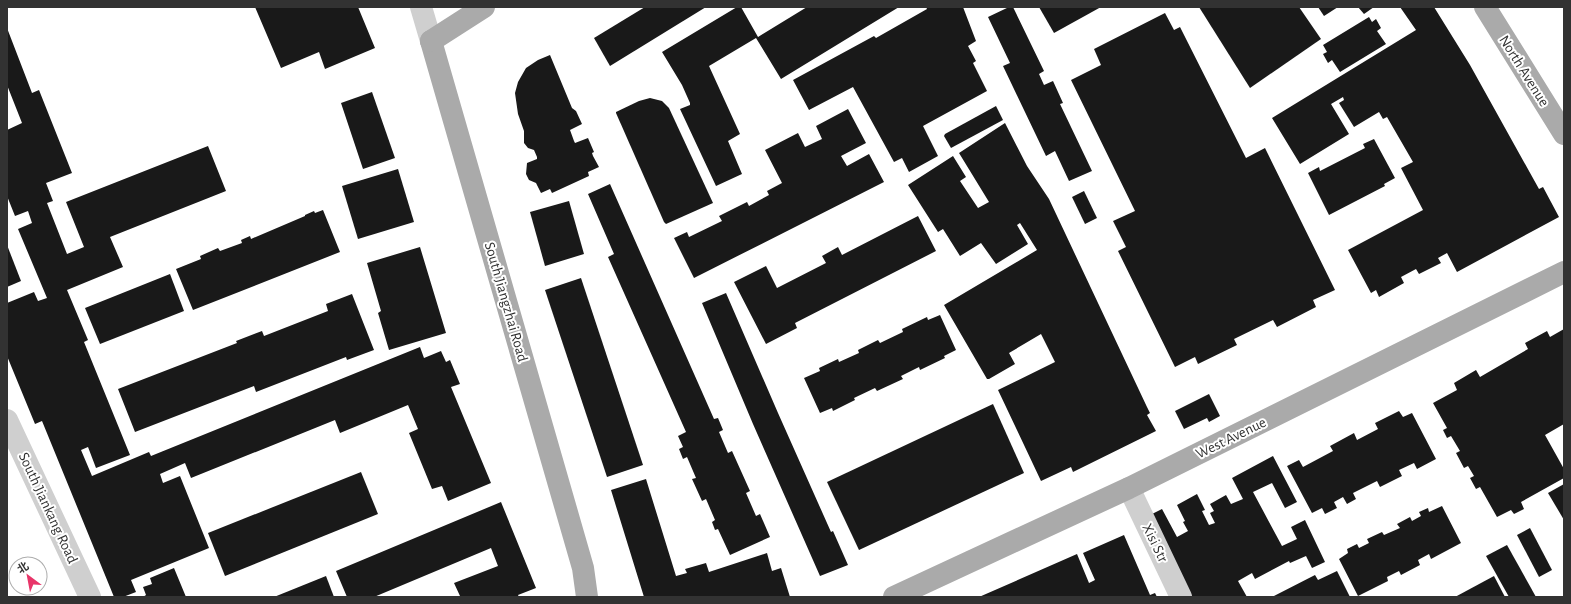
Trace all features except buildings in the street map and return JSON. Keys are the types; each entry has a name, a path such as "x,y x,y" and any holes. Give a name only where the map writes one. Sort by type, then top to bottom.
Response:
{"main road":[{"path":"431,41 459,7"},
{"path":"431,41 484,7"},
{"name":"North Avenue","path":"1485,7 1564,134"},
{"name":"South Jiangzhai Road","path":"431,41 583,568 587,597"},
{"name":"West Avenue","path":"894,597 1129,488 1564,272"}],"street":[{"name":"South Jiangzhai Road","path":"421,7 431,41"},
{"name":"South Jiankang Road","path":"7,420 90,597"},
{"name":"Xisi Str","path":"1129,488 1181,597"}]}
